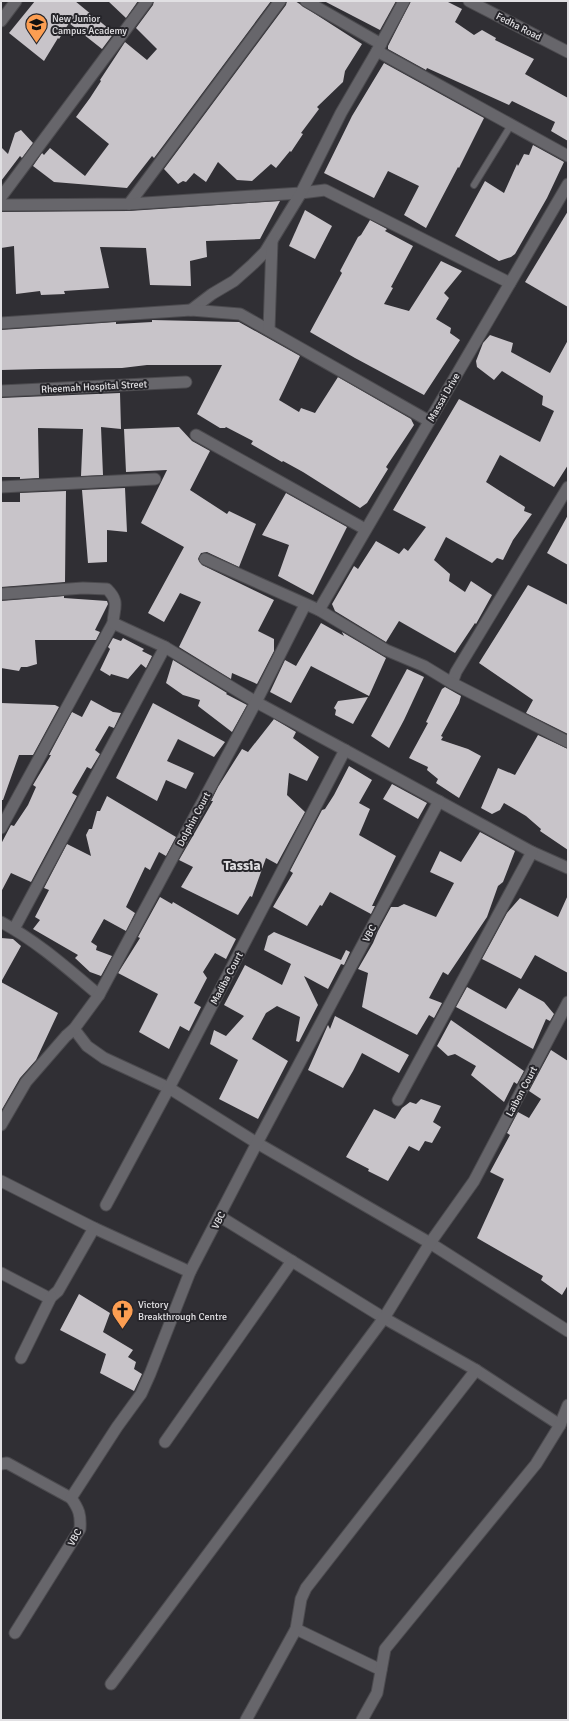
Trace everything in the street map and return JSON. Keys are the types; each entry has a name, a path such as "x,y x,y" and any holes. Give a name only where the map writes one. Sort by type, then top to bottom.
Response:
{"street":[{"path":"1,21 16,1"},
{"path":"1,197 147,1"},
{"path":"129,204 280,1"},
{"path":"306,1 379,48 511,125 568,156"},
{"path":"191,310 212,294 234,281 265,252 301,193 341,113 379,48 404,1"},
{"name":"Fedha Road","path":"469,1 568,52"},
{"name":"Massai Drive","path":"319,610 568,184"},
{"path":"1,205 129,204 301,193 325,190 510,283"},
{"path":"269,330 272,240"},
{"path":"1,323 191,310 240,314 429,421"},
{"name":"Rheemah Hospital Street","path":"1,391 186,382"},
{"path":"196,435 366,529"},
{"path":"1,487 155,479"},
{"path":"452,683 456,672 568,487"},
{"path":"206,559 305,605 319,610 386,650 424,666 452,683 568,742"},
{"path":"1,594 83,588 107,590 114,596 116,603 113,623 1,828"},
{"name":"Dolphin Court","path":"1,1125 26,1082 66,1036 74,1030 99,995 256,702 305,605"},
{"path":"113,623 165,647 256,702 532,852 568,868"},
{"path":"14,929 165,647"},
{"name":"Madiba Court","path":"106,1205 169,1088 345,750"},
{"name":"VBC","path":"15,1633 80,1528 81,1518 79,1508 71,1498 117,1427 141,1394 190,1272 439,802"},
{"path":"398,1100 532,852"},
{"path":"1,922 14,929 50,955 99,995"},
{"name":"Laibon Court","path":"111,1684 384,1318 430,1243 474,1181 568,1002"},
{"path":"74,1030 87,1046 104,1058 169,1088 257,1143 430,1243 567,1332"},
{"path":"1,1181 94,1228 190,1272"},
{"path":"220,1216 384,1318 476,1370 560,1425"},
{"path":"21,1358 51,1297 58,1292 94,1228"},
{"path":"166,1442 201,1389 292,1261"},
{"path":"1,1273 47,1297 51,1297"},
{"path":"246,1720 296,1629 301,1599 306,1588 476,1370"},
{"path":"362,1720 376,1692 385,1648 536,1464 560,1425 568,1405"},
{"path":"1,1464 6,1463 71,1498"},
{"path":"296,1629 381,1670"}],"lane":[{"path":"474,186 511,125"}],"building":[{"path":"35,1 75,1 114,33 102,49 69,23 44,61 9,33"},
{"path":"108,1 138,1 126,18"},
{"path":"154,1 271,1 154,158 152,156 127,188 54,182 33,166 42,153 44,155 50,148 85,176 109,144 76,117 90,98 125,42 147,60 157,49 136,28 153,5"},
{"path":"287,1 295,1 362,44 345,71 343,82 317,107 319,109 301,133 303,134 291,152 290,151 276,168 271,164 252,181 237,180 218,162 206,182 194,173 186,182 183,181 178,184 164,169 286,5"},
{"path":"324,1 396,1 380,30"},
{"path":"411,1 446,1 462,9 455,22 474,35 482,30 496,38 495,40 534,59 525,74 568,98 568,141 551,131 555,122 512,101 509,105 427,68 426,70 388,49 388,46"},
{"path":"384,63 484,118 459,168 458,167 426,228 404,215 419,186 388,171 374,198 324,173 352,116"},
{"path":"21,130 33,143 22,158 20,156 1,181 1,147 8,154 15,133"},
{"path":"533,145 564,162 547,198 515,254 499,261 455,236 485,181 504,193 517,164 518,166 524,154 529,155"},
{"path":"280,201 260,239 206,241 207,257 190,261 191,286 150,285 146,248 100,247 109,288 64,291 65,294 41,295 40,291 16,294 14,246 1,248 1,212 129,211"},
{"path":"305,210 332,226 315,259 289,246"},
{"path":"568,211 568,307 525,282"},
{"path":"370,220 387,229 385,231 413,246 391,287 393,288 384,304 409,311 441,261 462,271 444,293 449,298 436,319 451,328 450,333 460,340 424,395 310,332 342,273 340,271 358,237 361,235"},
{"path":"152,320 239,322 300,356 279,400 299,412 301,408 315,413 338,377 411,419 414,425 386,467 388,469 367,503 360,508 303,472 251,444 253,441 226,427 220,428 197,414 222,365 147,365 122,368 1,370 1,330 116,322 116,324 152,322"},
{"path":"490,335 513,343 511,352 550,373 568,340 568,465 554,487 500,455 486,482 525,507 524,511 532,514 513,540 503,560 497,558 492,563 446,537 434,560 450,574 449,581 465,592 471,581 492,595 476,624 475,623 455,653 399,621 386,642 335,611 332,604 354,566 358,569 376,541 399,554 404,548 408,551 426,527 393,510 459,399 540,442 554,411 542,405 543,396 502,371 494,380 477,367 476,361 483,343"},
{"path":"120,393 121,429 101,427 103,475 81,476 83,429 38,428 39,478 20,479 20,477 1,477 1,398"},
{"path":"179,427 192,441 210,451 190,490 227,514 229,511 256,524 239,567 207,552 201,553 198,559 202,565 274,600 258,631 274,639 274,651 257,684 232,673 231,679 179,647 201,602 180,593 164,622 148,613 184,547 141,523 167,470 126,472 124,429"},
{"path":"125,488 127,532 107,530 107,562 88,563 82,490"},
{"path":"66,491 65,582 1,587 1,502 20,502 20,493"},
{"path":"286,493 347,527 313,595 278,576 289,545 262,535"},
{"path":"568,515 568,565 547,553"},
{"path":"528,585 568,605 568,734 526,713 533,700 479,663"},
{"path":"64,596 64,598 107,601 108,604 95,630 100,632 96,640 35,640 37,664 21,667 19,671 1,668 1,601"},
{"path":"321,623 344,636 342,632 386,658 369,696 311,666 291,703 270,692 285,660 296,666"},
{"path":"113,638 121,641 123,638 144,649 142,651 152,656 146,668 141,664 128,679 111,674 110,676 100,670 110,649 108,647"},
{"path":"173,660 227,693 226,694 247,705 232,732 198,706 200,700 183,695 166,683"},
{"path":"407,669 424,677 389,748 371,736"},
{"path":"445,687 461,696 459,703 441,736 443,737 441,740 468,749 481,756 459,798 436,783 438,779 427,770 428,767 409,758 428,723 426,722 442,689"},
{"path":"368,697 353,724 335,715 336,710 334,708 338,701"},
{"path":"91,700 113,712 121,713 114,728 109,726 95,750 100,754 91,769 87,767 72,793 77,796 31,882 11,873 1,892 1,844 11,825 14,826 28,805 36,787 33,785 51,755 49,755 72,712 82,717"},
{"path":"1,703 55,705 59,707 33,755 19,755 3,800 1,800"},
{"path":"153,703 225,742 214,757 178,739 167,761 194,773 186,789 166,780 157,801 116,778"},
{"path":"274,719 296,732 293,738 319,757 307,781 289,773 287,795 305,812 277,864 266,858 252,897 250,896 238,915 181,887 193,867 179,860 213,801 211,801 218,787 242,749 248,752"},
{"path":"538,735 568,749 568,850 540,831 541,829 526,816 504,803 500,810 492,814 481,808 498,768 515,775"},
{"path":"349,766 372,780 359,803 370,809 359,835 396,856 372,906 375,906 371,914 330,892 322,906 320,905 307,926 273,907 293,873 290,871 322,810 325,809 334,795"},
{"path":"392,784 427,803 418,819 383,799"},
{"path":"107,796 176,837 166,856 159,852 150,870 145,867 126,907 135,913 126,931 104,919 91,942 97,946 96,950 112,956 101,976 90,972 75,958 78,955 33,929 40,920 35,917 49,890 44,888 67,844 91,856 86,835 89,829 92,829 97,811 100,811"},
{"path":"480,832 515,851 503,882 498,886 487,917 448,975 443,972 429,998 442,1003 434,1018 429,1015 417,1035 362,1007 368,973 358,969 391,907 398,907 404,904 436,917 454,883 430,872 440,851 461,862"},
{"path":"568,895 568,973 535,955 521,979 482,959 507,913 520,898 558,917"},
{"path":"160,897 172,904 173,902 236,939 226,959 215,953 203,972 207,978 194,1003 201,1007 189,1031 180,1026 169,1049 139,1032 158,994 118,973 140,938 138,937"},
{"path":"274,932 341,960 346,950 350,952 344,965 341,964 328,989 304,976 318,1005 299,1042 296,1041 300,1017 277,1006 266,1013 252,1039 288,1061 258,1119 219,1099 238,1060 210,1044 214,1030 226,1036 244,1016 224,1005 245,965 282,985 291,964 264,950 268,936"},
{"path":"1,938 13,939 21,946 1,982"},
{"path":"1,982 58,1013 36,1060 20,1078 1,1111"},
{"path":"467,987 506,1009 519,988 544,1002 554,1014 550,1021 546,1019 533,1049 456,1007"},
{"path":"335,1016 409,1055 399,1073 362,1053 343,1088 308,1070 328,1025 330,1029"},
{"path":"451,1020 524,1071 517,1084 514,1082 504,1102 471,1075 476,1066 455,1054 448,1056 437,1046"},
{"path":"551,1050 568,1061 568,1285 562,1295 541,1280 543,1276 477,1238 504,1179 490,1172 510,1135 507,1133 518,1112 529,1118 541,1099 529,1091"},
{"path":"421,1099 441,1106 433,1122 441,1127 432,1143 425,1141 419,1151 409,1146 388,1181 368,1171 369,1169 346,1157 374,1109 395,1119 402,1108 410,1102 416,1104"},
{"path":"79,1294 110,1313 103,1332 133,1350 128,1357 136,1362 134,1369 142,1374 134,1391 100,1373 106,1354 60,1330"}],"place":[{"name":"New Junior Campus Academy","path":"36,44"},
{"name":"Victory Breakthrough Centre","path":"123,1330"}],"district":[{"name":"Tassia","path":"242,865"}]}
